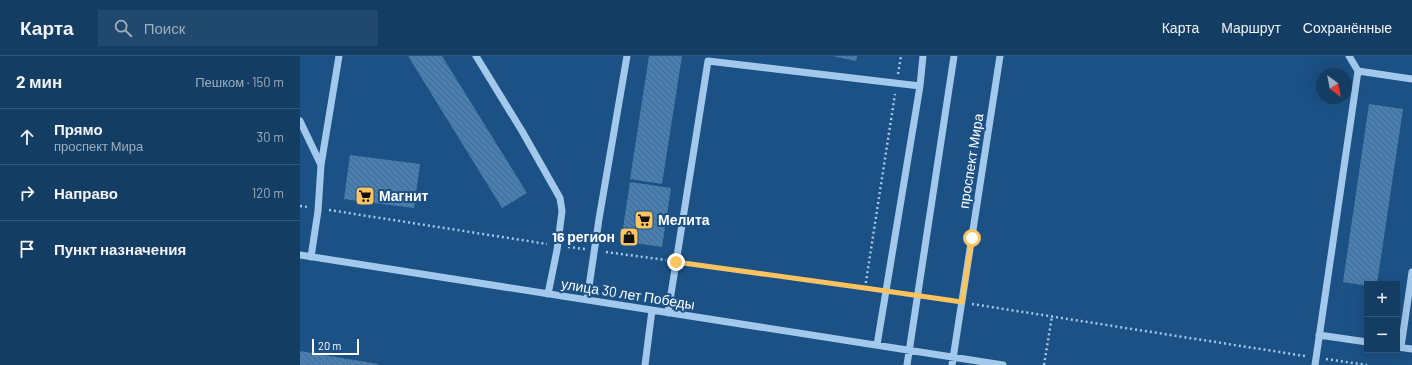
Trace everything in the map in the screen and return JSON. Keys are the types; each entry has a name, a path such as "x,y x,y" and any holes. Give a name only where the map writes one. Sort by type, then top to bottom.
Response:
{"street":[{"path":"312,257 318,209 321,165 339,56"},
{"path":"476,56 560,198 562,211 548,294"},
{"path":"588,300 627,56"},
{"path":"877,346 920,86 923,56"},
{"path":"907,365 954,56"},
{"name":"проспект Мира","path":"952,361 1000,56"},
{"path":"1315,365 1358,71 1349,56"},
{"path":"668,313 708,61 920,86"},
{"path":"1358,71 1412,79"},
{"path":"300,121 321,165"},
{"name":"улица 30 лет Победы","path":"300,255 909,350 952,361 1003,365"},
{"path":"1400,341 1412,272"},
{"path":"645,365 652,310"},
{"path":"1319,335 1364,342"},
{"path":"1400,347 1412,349"}],"path":[{"path":"865,288 901,56"},
{"path":"300,206 557,245 962,302 1367,365"},
{"path":"1044,365 1052,316"}],"building":[{"path":"408,56 442,56 527,193 502,208"},
{"path":"649,56 682,56 662,184 630,179"},
{"path":"832,56 857,56 856,61"},
{"path":"1369,104 1403,109 1377,281 1364,281 1364,286 1343,282"},
{"path":"350,155 420,164 414,208 344,199"},
{"path":"630,182 671,188 662,247 621,241"},
{"path":"300,351 378,364 378,365 300,365"}],"place":[{"name":"Магнит","path":"365,196"},
{"name":"Мелита","path":"644,220"},
{"name":"16 регион","path":"629,237"}],"route":[{"path":"676,262 962,302 972,238"}]}
